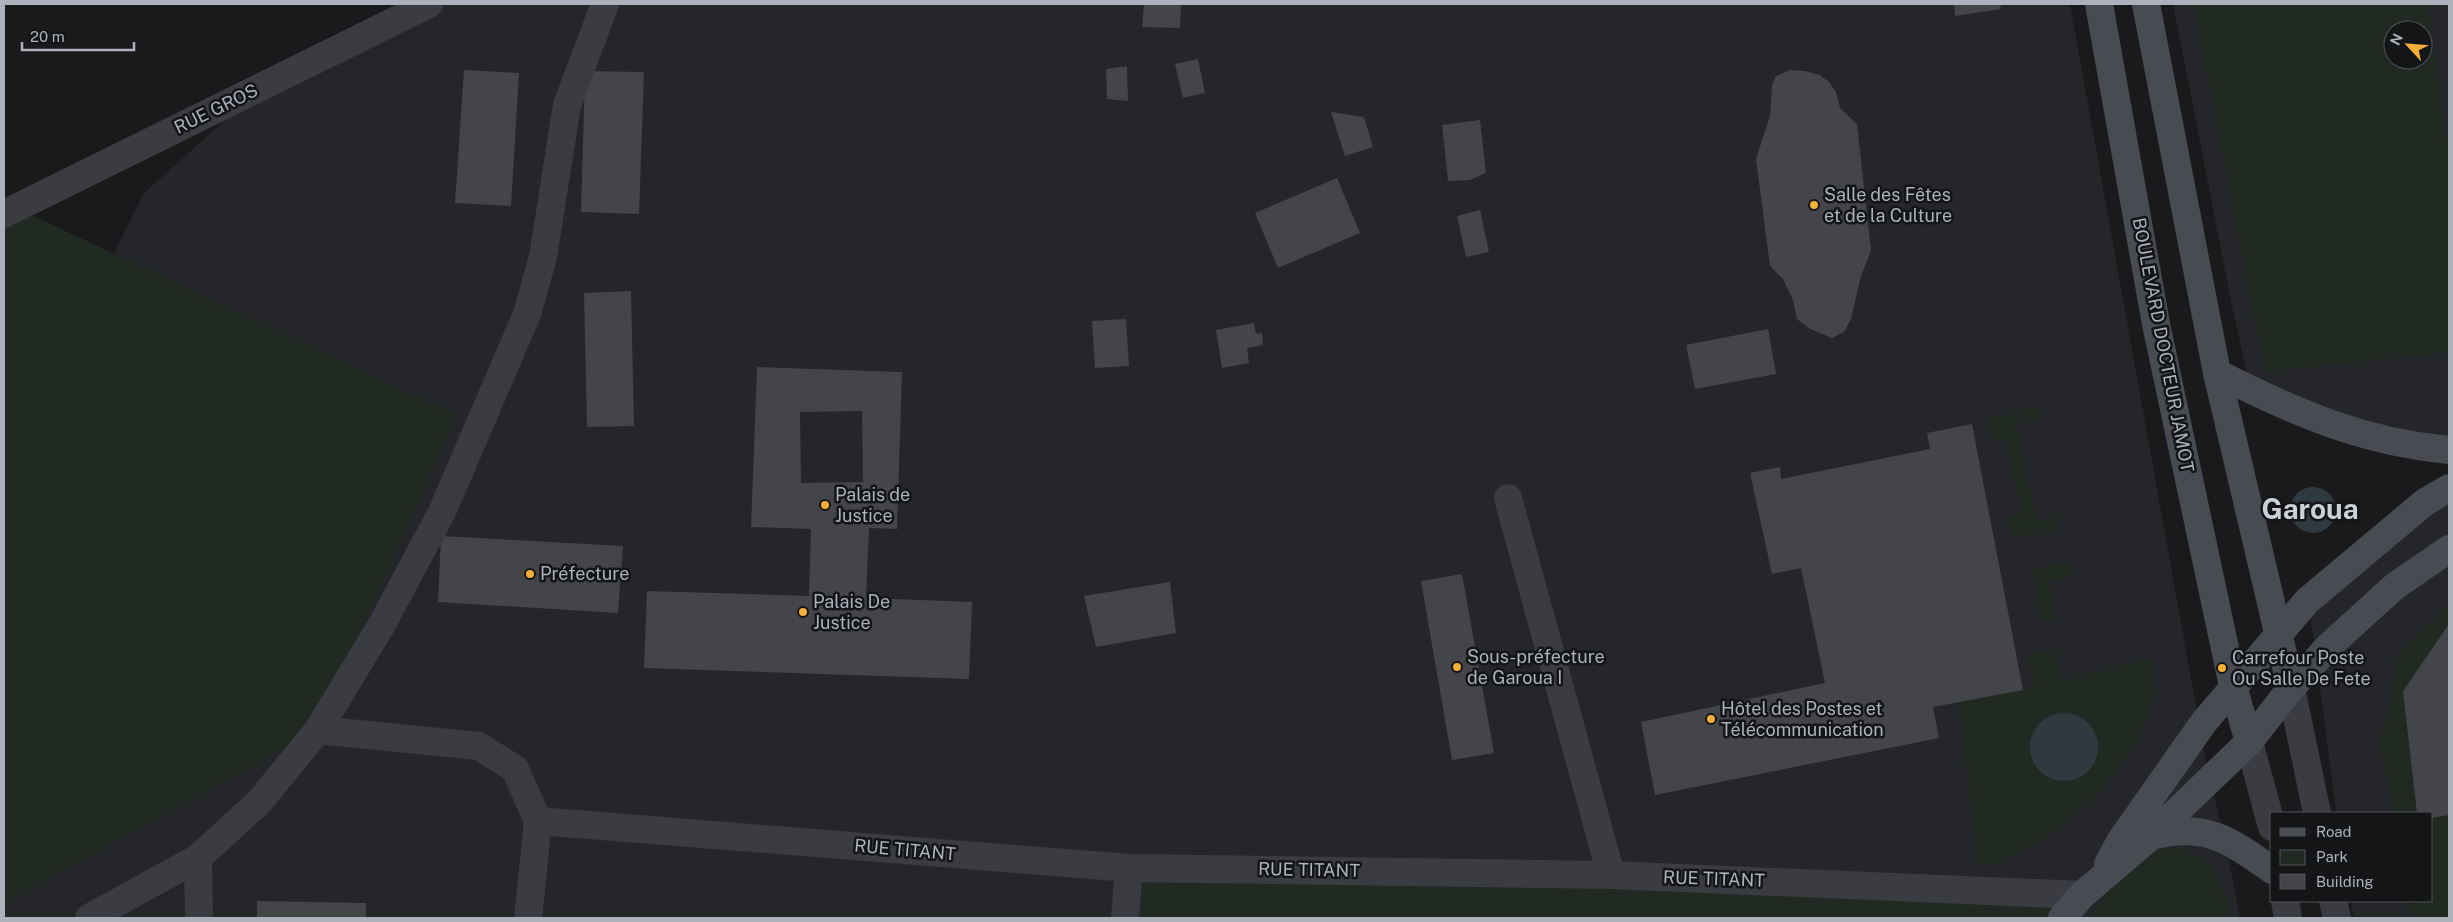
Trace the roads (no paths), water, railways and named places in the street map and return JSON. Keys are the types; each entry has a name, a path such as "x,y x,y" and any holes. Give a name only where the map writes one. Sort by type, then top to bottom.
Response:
{"main road":[{"name":"BOULEVARD DOCTEUR JAMOT","path":"2098,4 2156,324 2233,686 2249,742"},
{"path":"2146,4 2217,373 2277,635 2291,688"},
{"path":"2217,373 2300,413 2357,434 2412,446 2449,450"},
{"path":"2091,887 2121,840 2204,722 2307,601 2426,502 2449,488"},
{"path":"2062,918 2091,887 2151,836 2249,742 2291,688 2328,646 2396,586 2449,549"},
{"path":"2151,836 2174,830 2214,836 2236,844 2270,869"}],"street":[{"name":"RUE GROS","path":"4,214 429,4"},
{"path":"89,918 198,858 260,801 318,730 381,626 442,512 527,314 543,257 568,105 605,4"},
{"path":"1508,498 1611,874"},
{"path":"2291,688 2317,812"},
{"path":"318,730 479,746 515,769 538,821 528,918"},
{"path":"2249,742 2270,820"},
{"name":"RUE TITANT","path":"538,821 1129,868 1611,874 2091,887"},
{"path":"198,858 199,918"},
{"path":"1125,918 1129,868"},
{"path":"2285,902 2288,918"},
{"path":"2333,902 2336,918"}],"place":[{"name":"Salle des Fêtes et de la Culture","path":"1814,205"},
{"name":"Palais de Justice","path":"825,505"},
{"name":"Préfecture","path":"530,574"},
{"name":"Palais De Justice","path":"803,612"},
{"name":"Sous-préfecture de Garoua I","path":"1457,667"},
{"name":"Carrefour Poste Ou Salle De Fete","path":"2222,668"},
{"name":"Hôtel des Postes et Télécommunication","path":"1711,719"}],"district":[{"name":"Garoua","path":"2310,509"}]}
